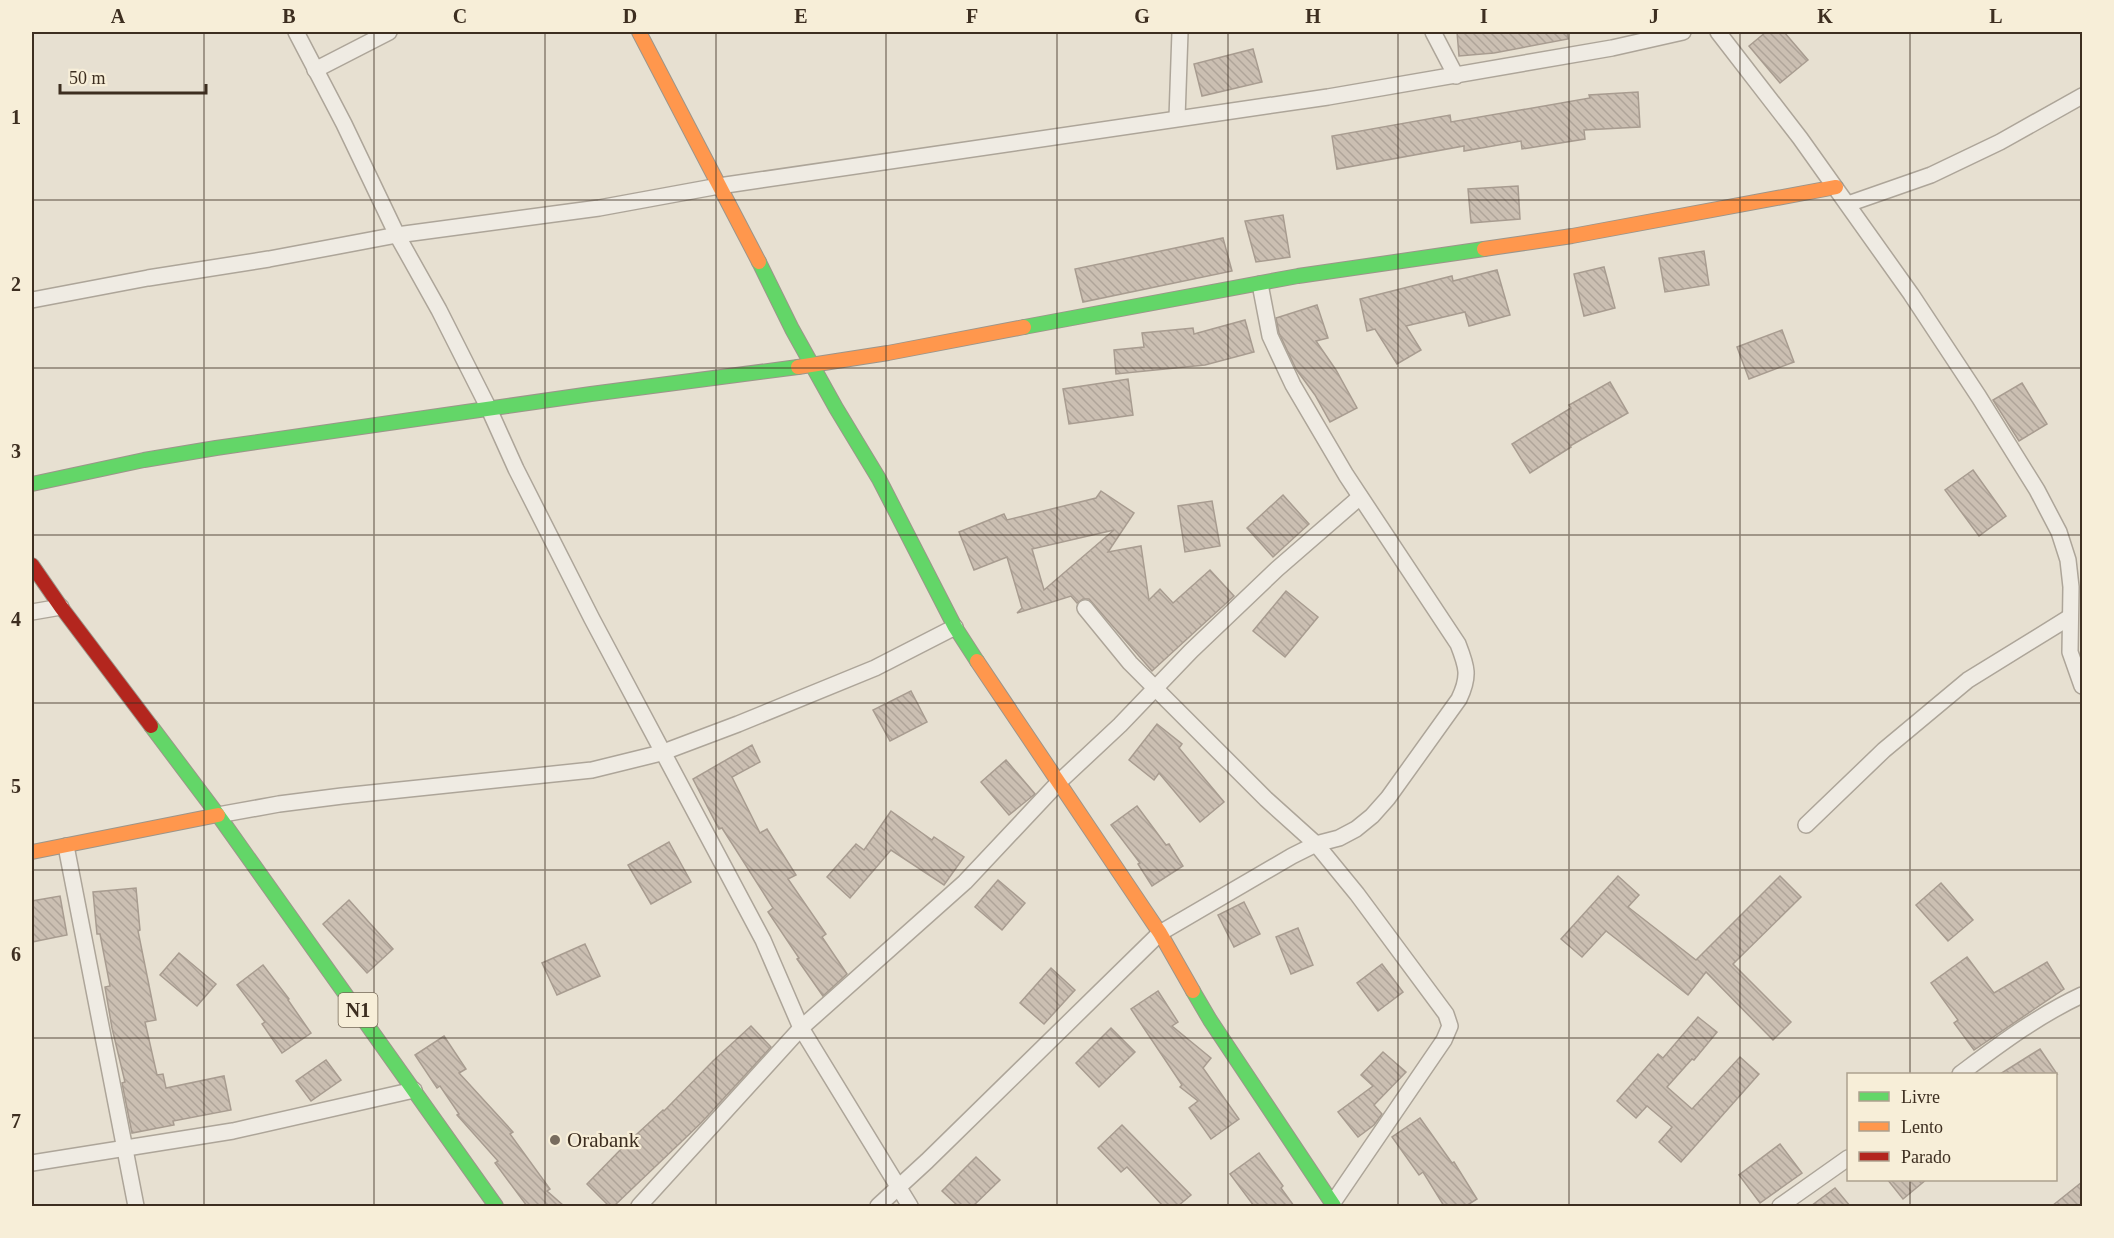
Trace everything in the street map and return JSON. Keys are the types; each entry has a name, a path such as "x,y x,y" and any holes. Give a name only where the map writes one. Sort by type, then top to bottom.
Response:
{"street":[{"path":"296,32 344,124 397,236 439,310 489,409 516,469 661,753 763,940 801,1028 910,1206"},
{"path":"315,70 389,32"},
{"path":"639,32 813,366 879,479 955,627 1160,933 1210,1020 1333,1205 1444,1040 1450,1026 1446,1014 1357,894 1316,844 1266,799 1155,688 1116,648 1085,609"},
{"path":"1177,118 1180,32"},
{"path":"1433,32 1456,76"},
{"path":"32,300 397,236 599,208 719,186 1177,118 1221,114 1456,76 1612,48 1683,32"},
{"path":"1718,32 1848,204 1973,388 2037,490 2059,532 2068,560 2071,587 2070,652 2082,686"},
{"path":"1848,204 1931,175 2000,142 2082,96"},
{"path":"32,484 144,460 591,394 813,366 1298,276 1572,236 1836,187"},
{"path":"878,1206 1160,933 1292,856 1316,844 1348,834 1372,816 1388,798 1459,699 1466,685 1466,664 1458,644 1360,497 1320,433 1283,366 1270,336 1260,284"},
{"path":"639,1206 801,1028 965,882 1059,782 1119,725 1191,651 1277,569 1360,497"},
{"name":"N1","path":"32,565 61,607 218,815 496,1206"},
{"path":"32,612 61,607"},
{"path":"1806,825 1884,750 1968,680 2070,617"},
{"path":"32,852 279,804 592,770 661,753 875,668 955,627"},
{"path":"66,846 136,1206"},
{"path":"1961,1073 2017,1031 2057,1006 2082,995"},
{"path":"32,1163 233,1131 414,1090"},
{"path":"1780,1206 1847,1159"}],"building":[{"path":"1457,32 1567,32 1568,39 1494,53 1459,56"},
{"path":"1766,32 1784,32 1808,60 1780,83 1749,46"},
{"path":"1253,49 1262,82 1202,96 1194,64"},
{"path":"1638,92 1640,127 1584,130 1585,139 1522,149 1521,141 1464,151 1464,146 1337,169 1332,136 1450,115 1451,122 1590,98 1589,95"},
{"path":"1518,186 1520,219 1471,223 1468,189"},
{"path":"1283,215 1290,257 1256,262 1245,221"},
{"path":"1223,238 1232,271 1083,302 1075,269"},
{"path":"1704,251 1709,285 1665,292 1659,258"},
{"path":"1604,267 1615,308 1584,316 1574,274"},
{"path":"1497,270 1510,315 1469,326 1465,312 1406,326 1421,350 1397,364 1375,329 1367,331 1360,299 1452,276 1453,281"},
{"path":"1317,305 1328,338 1316,341 1336,370 1357,408 1330,422 1315,395 1296,369 1279,333 1276,318"},
{"path":"1245,320 1254,352 1205,365 1116,374 1114,350 1144,347 1142,333 1193,328 1194,334"},
{"path":"1782,330 1794,362 1749,379 1737,347"},
{"path":"1128,379 1133,415 1069,424 1063,389"},
{"path":"1610,382 1628,413 1570,446 1530,473 1512,444 1571,408 1569,405"},
{"path":"2022,383 2047,424 2019,441 1993,400"},
{"path":"1973,470 2006,516 1979,536 1945,490"},
{"path":"1101,491 1134,513 1108,552 1141,546 1149,600 1160,589 1173,603 1210,570 1234,596 1152,671 1089,599 1083,599 1077,603 1071,596 1017,613 1022,608 1007,557 974,570 959,532 1004,514 1007,520 1096,498","holes":["1114,530 1044,590 1032,549"]},
{"path":"1283,495 1309,524 1273,557 1247,528"},
{"path":"1212,501 1220,546 1185,552 1178,506"},
{"path":"1286,591 1318,617 1285,657 1253,631"},
{"path":"911,691 927,722 890,741 873,710"},
{"path":"1157,724 1182,744 1179,748 1224,802 1200,822 1159,773 1154,780 1129,760"},
{"path":"752,745 760,762 732,777 760,833 767,829 796,875 788,879 826,934 822,937 847,974 823,996 768,912 773,908 722,828 719,829 693,779"},
{"path":"1006,760 1035,794 1009,815 981,782"},
{"path":"1137,806 1166,845 1169,844 1183,866 1152,886 1138,864 1140,863 1111,825"},
{"path":"891,811 932,840 934,837 964,857 944,885 891,850 850,898 827,877 856,844 864,850"},
{"path":"669,842 691,882 651,904 628,865"},
{"path":"1618,876 1639,895 1628,907 1696,960 1780,876 1801,897 1733,964 1791,1022 1773,1040 1706,972 1688,995 1606,931 1582,957 1561,939"},
{"path":"998,880 1025,903 1002,930 975,907"},
{"path":"1941,883 1973,920 1948,941 1916,905"},
{"path":"136,888 140,930 138,931 156,1020 145,1022 157,1075 163,1074 166,1088 224,1076 231,1110 173,1121 174,1125 132,1133 122,1083 125,1082 105,987 110,986 100,934 97,934 93,892"},
{"path":"60,896 67,935 32,942 32,901"},
{"path":"349,900 393,949 367,973 323,924"},
{"path":"1244,902 1260,934 1234,947 1218,915"},
{"path":"1298,928 1313,965 1291,974 1276,937"},
{"path":"585,944 600,976 557,995 542,963"},
{"path":"179,953 216,984 197,1006 160,975"},
{"path":"1967,957 1994,993 2047,962 2064,989 1974,1050 1954,1023 1958,1020 1931,983"},
{"path":"1382,964 1403,992 1378,1011 1357,983"},
{"path":"263,965 311,1033 282,1053 262,1024 265,1022 237,985"},
{"path":"1051,968 1075,990 1044,1024 1020,1003"},
{"path":"1158,991 1178,1022 1172,1026 1211,1058 1203,1068 1239,1119 1211,1139 1189,1108 1198,1101 1180,1087 1182,1085 1131,1009"},
{"path":"1698,1017 1717,1032 1694,1060 1692,1059 1667,1087 1692,1109 1740,1057 1759,1074 1681,1162 1659,1142 1672,1127 1647,1106 1636,1118 1617,1101 1658,1054 1663,1058"},
{"path":"751,1026 771,1047 701,1123 614,1206 609,1206 587,1184"},
{"path":"1111,1028 1135,1052 1099,1087 1076,1063"},
{"path":"444,1036 466,1069 459,1073 513,1132 510,1134 550,1189 547,1191 564,1206 527,1206 495,1163 498,1161 457,1115 459,1114 440,1086 437,1088 415,1055"},
{"path":"2040,1049 2056,1073 2002,1073"},
{"path":"1383,1052 1406,1072 1374,1105 1382,1114 1374,1125 1358,1137 1338,1112 1373,1086 1361,1075"},
{"path":"326,1060 341,1080 311,1101 296,1081"},
{"path":"1420,1118 1452,1163 1454,1162 1477,1199 1466,1206 1444,1206 1423,1172 1419,1175 1392,1137"},
{"path":"1122,1125 1191,1195 1178,1206 1163,1206 1127,1167 1121,1172 1098,1148"},
{"path":"1780,1144 1802,1173 1760,1203 1739,1175"},
{"path":"1259,1153 1283,1186 1281,1188 1294,1206 1254,1206 1230,1174"},
{"path":"976,1157 1000,1180 973,1206 958,1206 942,1191"},
{"path":"1889,1181 1925,1181 1903,1199"},
{"path":"2082,1182 2082,1206 2052,1206"},
{"path":"1835,1188 1850,1206 1811,1206"}],"traffic: fast":[{"path":"1024,327 1298,276 1484,249"},
{"path":"759,262 792,329 879,479 955,627 977,661"},
{"path":"32,484 144,460 216,448 798,367"},
{"path":"151,726 218,815 496,1206"},
{"path":"1193,991 1334,1206"}],"traffic: slow":[{"path":"639,32 759,262"},
{"path":"1484,249 1572,236 1836,187"},
{"path":"798,367 888,353 1024,327"},
{"path":"977,661 1160,933 1193,991"},
{"path":"32,852 218,815"}],"traffic: jam":[{"path":"32,565 151,726"}],"place":[{"name":"Orabank","path":"555,1140"}]}
